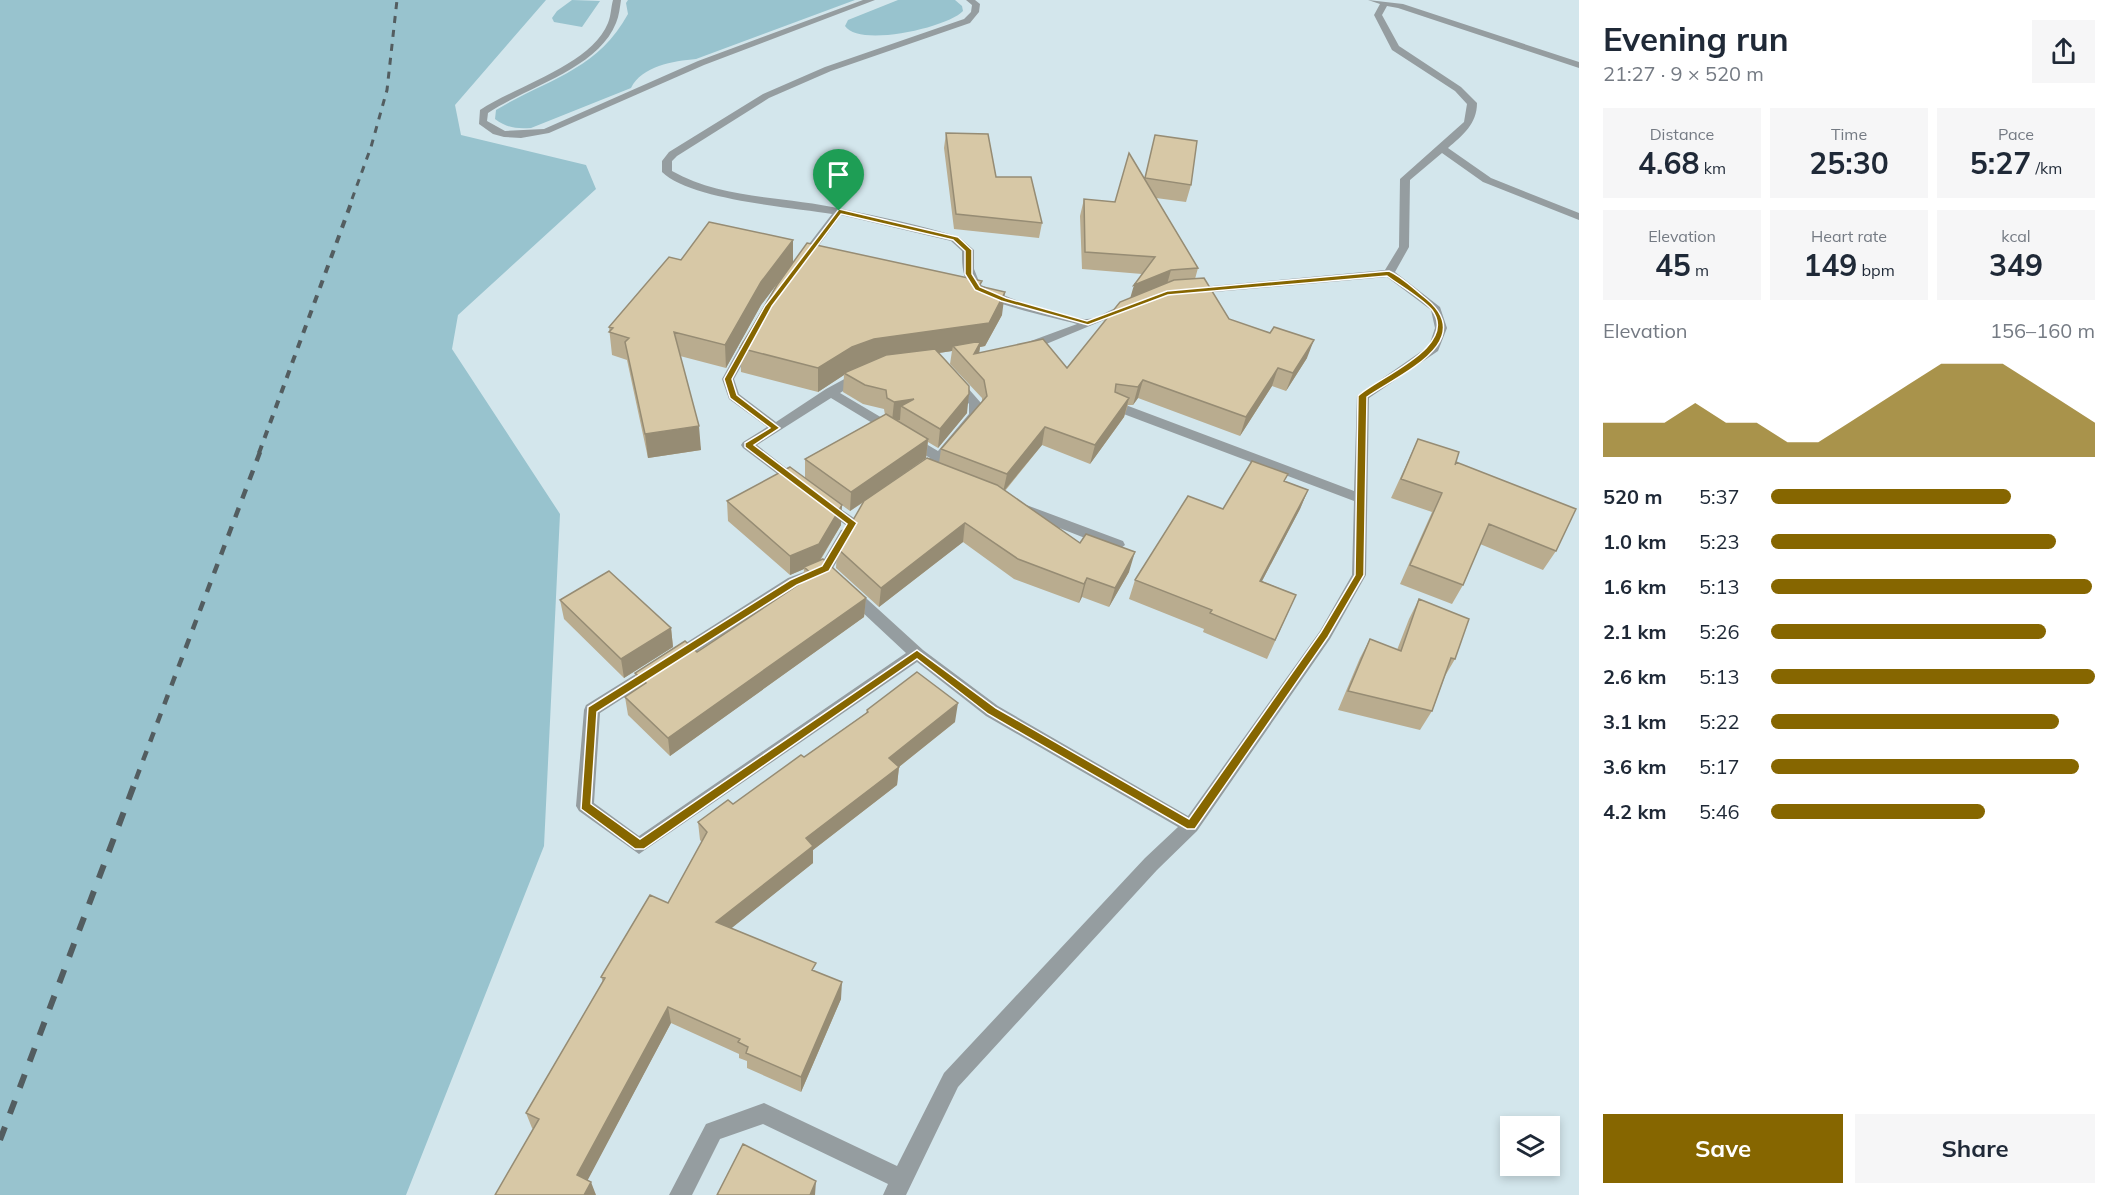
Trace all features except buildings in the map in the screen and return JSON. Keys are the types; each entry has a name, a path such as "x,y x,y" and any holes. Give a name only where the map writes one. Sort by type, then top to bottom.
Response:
{"street":[{"path":"617,0 616,18 594,48 554,75 495,102 483,112 482,122 490,130 505,134 523,135 546,131 701,63 871,0"},
{"path":"970,0 976,4 975,12 967,21 828,69 765,96 699,135 667,161 667,172 677,180 748,196 839,211 955,239 968,250 969,274 977,288 1004,299 1088,323"},
{"path":"1372,0 1400,6 1579,65"},
{"path":"1384,4 1378,15 1395,48 1458,89 1472,103 1471,119 1461,132 1440,147 1406,179 1404,247 1389,273"},
{"path":"1440,147 1487,180 1579,217"},
{"path":"797,268 839,211"},
{"path":"680,1195 713,1131 764,1113 897,1187 951,1080 1151,864 1191,826 1325,635 1359,575 1363,396 1434,348 1441,328 1436,309 1389,273 1178,292"},
{"path":"1017,347 1040,343 1137,304"},
{"path":"757,327 728,379 733,396 776,428"},
{"path":"852,523 748,445 856,376 877,368"},
{"path":"904,483 939,458 976,415 975,403 944,369"},
{"path":"830,392 939,458"},
{"path":"1118,407 1362,499"},
{"path":"923,469 945,478"},
{"path":"1010,503 1118,546"},
{"path":"866,509 852,523 825,569 793,582 592,710 585,806 639,846 917,654"},
{"path":"825,569 917,654 992,711 1191,826"}],"shaded area":[{"path":"0,0 546,0 455,105 461,135 586,165 596,189 458,315 452,349 560,514 544,846 406,1195 0,1195"},
{"path":"572,0 600,1 582,27 554,22 552,18 557,11"},
{"path":"628,0 855,0 696,59 659,66 643,74 631,88 531,128 512,127 495,119 496,110 570,72 601,49 616,33 628,14 626,3"},
{"path":"898,0 955,0 962,6 963,11 941,23 904,33 867,35 854,32 845,26 848,20"}],"railway":[{"path":"352,199 371,147 387,90 397,0"},
{"path":"259,453 353,198"},
{"path":"136,779 260,452"},
{"path":"0,1140 137,777"}],"route":[{"path":"839,211 927,230 955,239 968,250 969,274 977,288 1004,299 1088,323 1167,293 1389,273 1436,309 1441,328 1434,348 1363,396 1359,575 1325,635 1191,826 992,711 917,654 639,846 585,806 592,710 793,582 825,569 852,523 748,445 776,428 733,396 728,379 769,306 839,211"}]}
